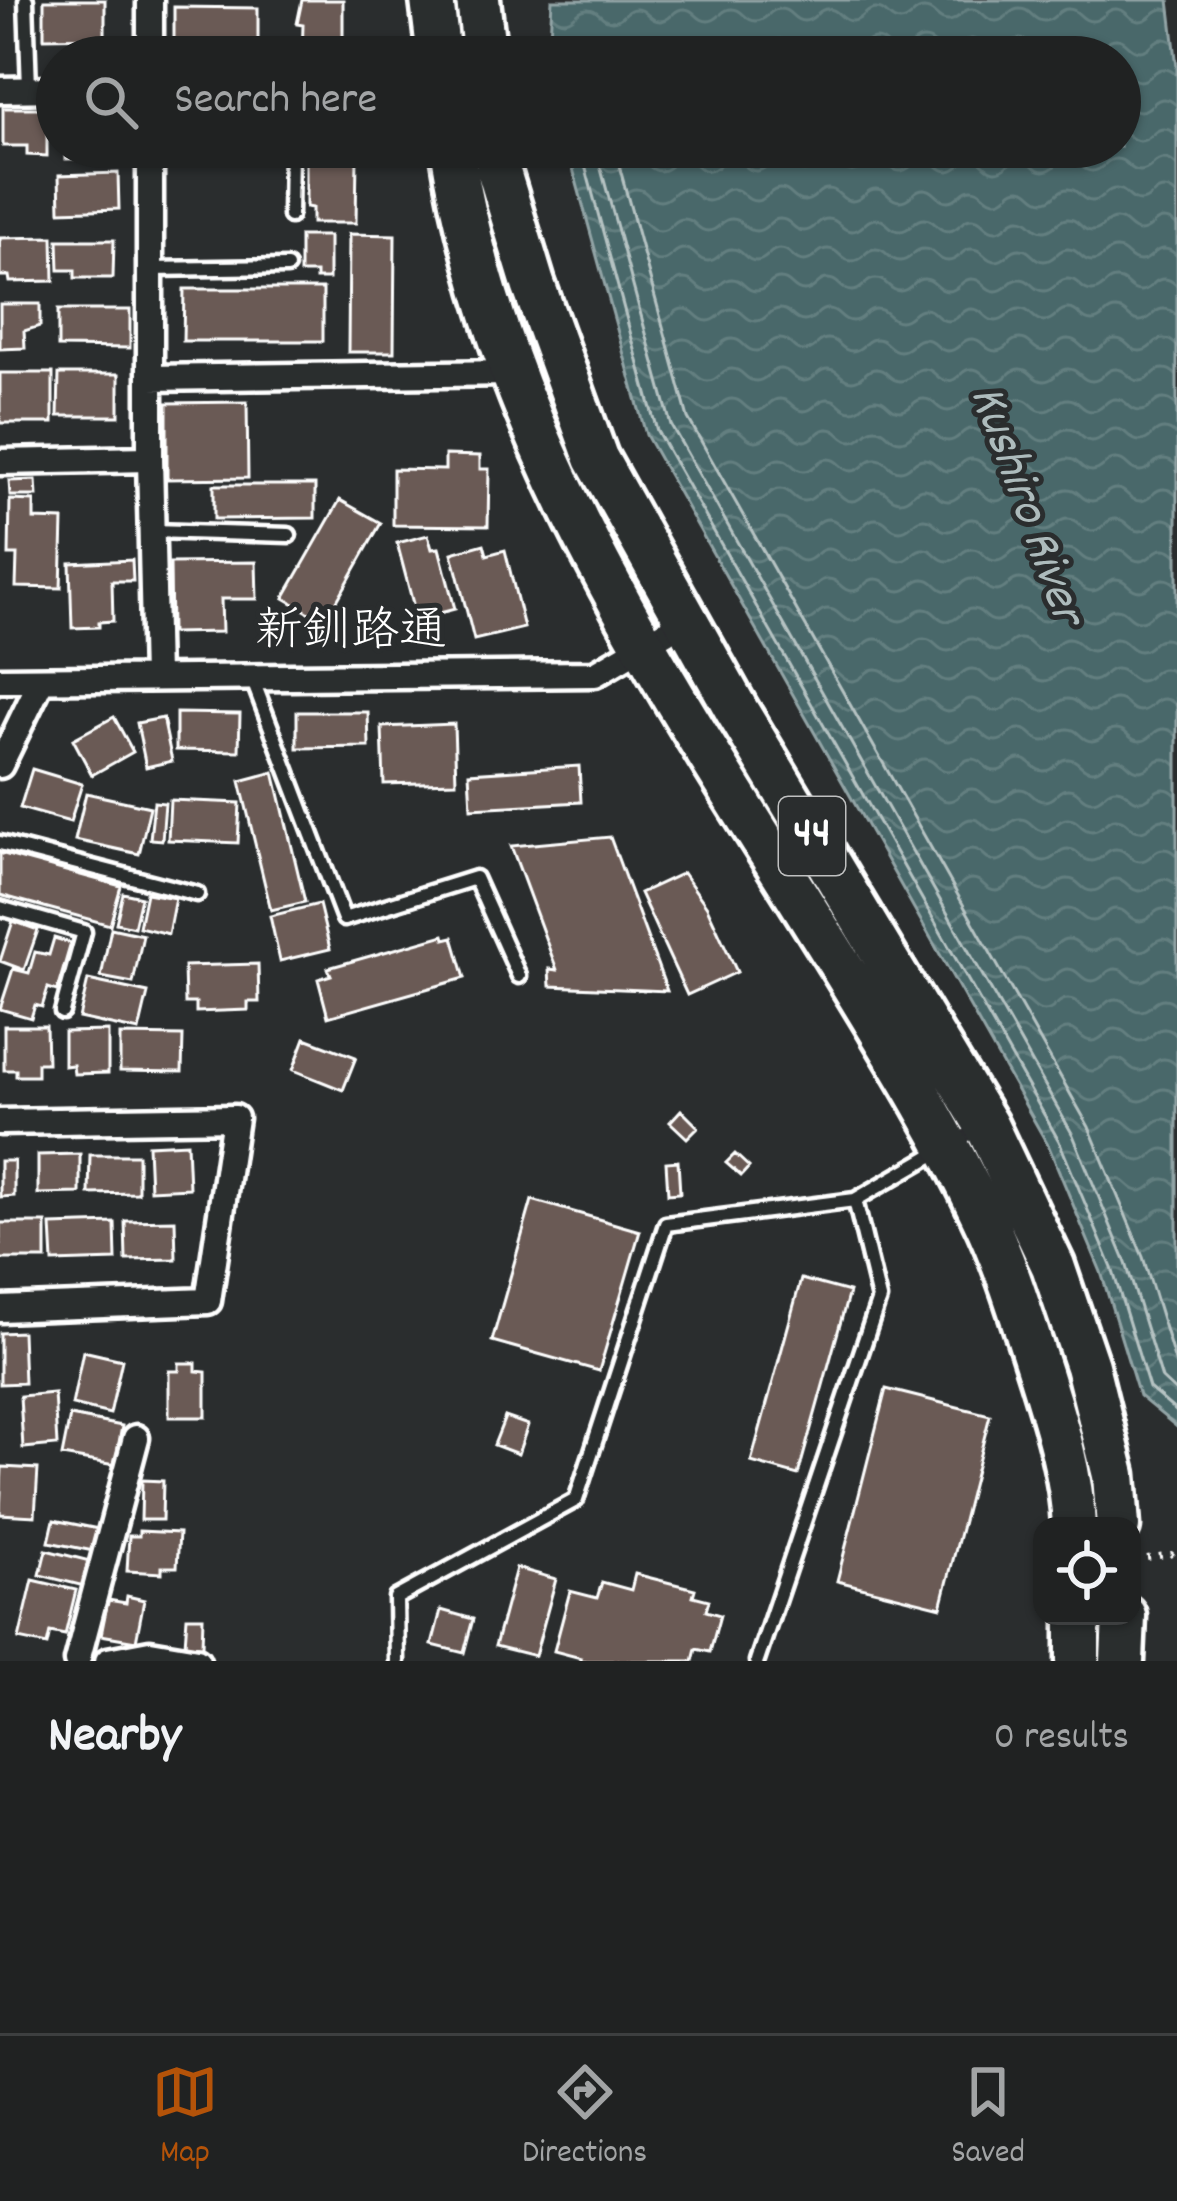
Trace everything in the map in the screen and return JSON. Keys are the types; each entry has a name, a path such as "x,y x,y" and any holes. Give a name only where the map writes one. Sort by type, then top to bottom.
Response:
{"highway":[{"path":"432,0 436,36"},
{"path":"478,0 482,36"},
{"name":"44","path":"457,168 512,373 549,466 607,585 927,1106 984,1217 1018,1303 1058,1432 1072,1517"},
{"name":"44","path":"498,168 533,284 596,458 737,711 986,1125 1052,1266 1087,1366 1114,1475 1117,1517"},
{"path":"1078,1625 1078,1661"},
{"path":"1122,1661 1124,1625"}],"street":[{"path":"150,0 150,36"},
{"path":"0,90 36,89"},
{"path":"150,168 155,678"},
{"path":"150,377 512,373"},
{"path":"0,462 150,459"},
{"name":"新釧路通","path":"0,680 595,674 687,620"},
{"path":"0,765 41,681"},
{"path":"0,1121 235,1118 208,1301 0,1310"},
{"path":"77,1661 136,1438"},
{"path":"108,1661 150,1653 197,1661"}],"lane":[{"path":"26,0 29,89"},
{"path":"290,216 291,168"},
{"path":"150,268 286,267"},
{"path":"152,531 289,535"},
{"path":"251,677 344,919 475,878 519,976"},
{"path":"0,843 197,894"},
{"path":"0,908 84,932 62,1012"},
{"path":"397,1661 396,1598 576,1500 666,1224 855,1200 986,1125"},
{"path":"758,1661 879,1299 855,1200"}],"path":[{"path":"1148,1558 1171,1554 1177,1560"}],"water":[{"name":"Kushiro River","path":"552,0 1169,0 1177,67 1177,1427 1139,1396 1101,1272 1049,1147 646,435 573,168 1141,168 1141,36 550,36"}],"building":[{"path":"44,0 105,0 105,36 44,36"},
{"path":"302,0 343,0 343,36 303,36 303,25 297,24"},
{"path":"174,7 258,8 258,36 174,36"},
{"path":"3,108 36,108 36,155 27,155 27,146 3,146"},
{"path":"306,168 357,168 356,223 312,223 312,208 306,207"},
{"path":"118,173 119,209 60,211 59,175"},
{"path":"349,234 395,235 394,352 348,352"},
{"path":"300,236 329,236 329,279 300,273"},
{"path":"53,237 54,281 10,282 9,276 0,276 0,238"},
{"path":"58,240 114,240 113,278 75,278 75,270 59,270"},
{"path":"184,289 323,289 323,341 183,341"},
{"path":"0,304 40,304 40,326 24,331 25,348 0,349"},
{"path":"58,310 130,310 130,348 58,347"},
{"path":"0,373 53,373 53,423 0,423"},
{"path":"59,374 119,374 119,416 58,416"},
{"path":"247,402 248,478 167,479 167,403"},
{"path":"445,455 480,456 480,469 489,469 488,526 393,525 393,469 445,470"},
{"path":"36,480 37,496 10,496 9,481"},
{"path":"214,485 315,485 315,518 214,519"},
{"path":"10,500 34,501 34,519 63,520 61,588 16,587 17,555 9,555"},
{"path":"340,500 381,523 325,622 284,598"},
{"path":"428,535 432,549 439,548 455,609 417,619 397,543"},
{"path":"484,544 487,555 505,550 524,628 474,640 452,553"},
{"path":"132,560 133,581 112,581 113,621 72,628 70,563"},
{"path":"256,562 257,599 221,599 222,632 171,633 170,563"},
{"path":"297,712 368,712 369,747 297,748"},
{"path":"176,713 240,714 239,751 176,750"},
{"path":"114,717 133,752 92,775 73,739"},
{"path":"163,718 172,761 146,767 137,723"},
{"path":"454,724 456,782 384,784 382,727"},
{"path":"579,766 581,802 471,808 469,773"},
{"path":"32,769 82,784 70,822 20,808"},
{"path":"274,772 305,902 271,910 240,781"},
{"path":"86,793 150,807 139,854 75,840"},
{"path":"170,800 240,803 238,843 168,840"},
{"path":"154,802 165,803 162,840 150,839"},
{"path":"610,837 667,991 550,986 549,969 557,970 511,846"},
{"path":"0,853 121,886 110,925 0,895"},
{"path":"683,873 707,907 737,972 687,995 640,893"},
{"path":"123,893 141,897 134,927 116,923"},
{"path":"146,893 175,898 168,934 139,927"},
{"path":"319,904 330,949 280,961 270,916"},
{"path":"13,921 38,930 24,970 0,961"},
{"path":"111,928 143,935 133,983 101,977"},
{"path":"444,935 445,939 453,937 465,978 328,1017 318,979 331,975 328,968"},
{"path":"54,938 71,943 57,991 48,988 42,1007 35,1005 31,1018 0,1009 13,969 29,973 35,952 49,955"},
{"path":"258,964 259,1002 248,1002 248,1010 196,1012 196,1003 185,1003 184,966"},
{"path":"88,980 148,993 139,1031 79,1018"},
{"path":"4,1026 46,1026 47,1063 37,1063 37,1076 16,1076 16,1070 4,1070"},
{"path":"108,1031 108,1073 74,1074 73,1065 64,1066 64,1032"},
{"path":"120,1035 183,1036 182,1072 120,1071"},
{"path":"305,1038 356,1057 343,1090 293,1070"},
{"path":"681,1110 698,1127 687,1138 670,1122"},
{"path":"187,1143 189,1188 150,1190 148,1145"},
{"path":"80,1154 80,1193 38,1194 38,1155"},
{"path":"735,1154 749,1167 741,1176 726,1163"},
{"path":"90,1155 138,1155 138,1193 89,1194"},
{"path":"0,1161 14,1161 14,1196 0,1197"},
{"path":"678,1161 680,1193 668,1194 666,1162"},
{"path":"532,1200 640,1231 599,1371 492,1341"},
{"path":"175,1220 176,1259 126,1260 125,1221"},
{"path":"0,1223 46,1223 46,1259 0,1259"},
{"path":"115,1223 116,1260 53,1262 51,1225"},
{"path":"801,1279 849,1292 798,1475 751,1462"},
{"path":"22,1332 24,1383 0,1384 0,1333"},
{"path":"83,1351 122,1360 110,1414 72,1405"},
{"path":"179,1363 196,1363 196,1371 206,1372 206,1417 169,1417 169,1371 179,1371"},
{"path":"886,1389 990,1415 941,1607 837,1581"},
{"path":"54,1393 57,1445 23,1448 20,1396"},
{"path":"70,1416 122,1426 115,1465 62,1456"},
{"path":"505,1417 528,1425 518,1454 494,1445"},
{"path":"2,1467 38,1469 35,1516 0,1514"},
{"path":"142,1480 163,1481 162,1520 141,1520"},
{"path":"54,1520 103,1530 98,1552 49,1542"},
{"path":"139,1531 179,1533 177,1567 162,1567 162,1573 127,1571 129,1536 139,1536"},
{"path":"46,1550 94,1562 88,1587 40,1575"},
{"path":"516,1568 556,1579 535,1656 495,1646"},
{"path":"635,1574 695,1589 693,1596 709,1600 706,1611 720,1615 710,1652 696,1649 693,1661 580,1661 554,1651 570,1591 597,1598 602,1582 631,1590"},
{"path":"33,1580 76,1590 65,1635 50,1632 47,1645 19,1639"},
{"path":"127,1596 144,1600 136,1641 101,1635 108,1600 126,1603"},
{"path":"441,1610 473,1619 464,1653 432,1645"},
{"path":"187,1617 203,1617 202,1646 185,1645"}]}
